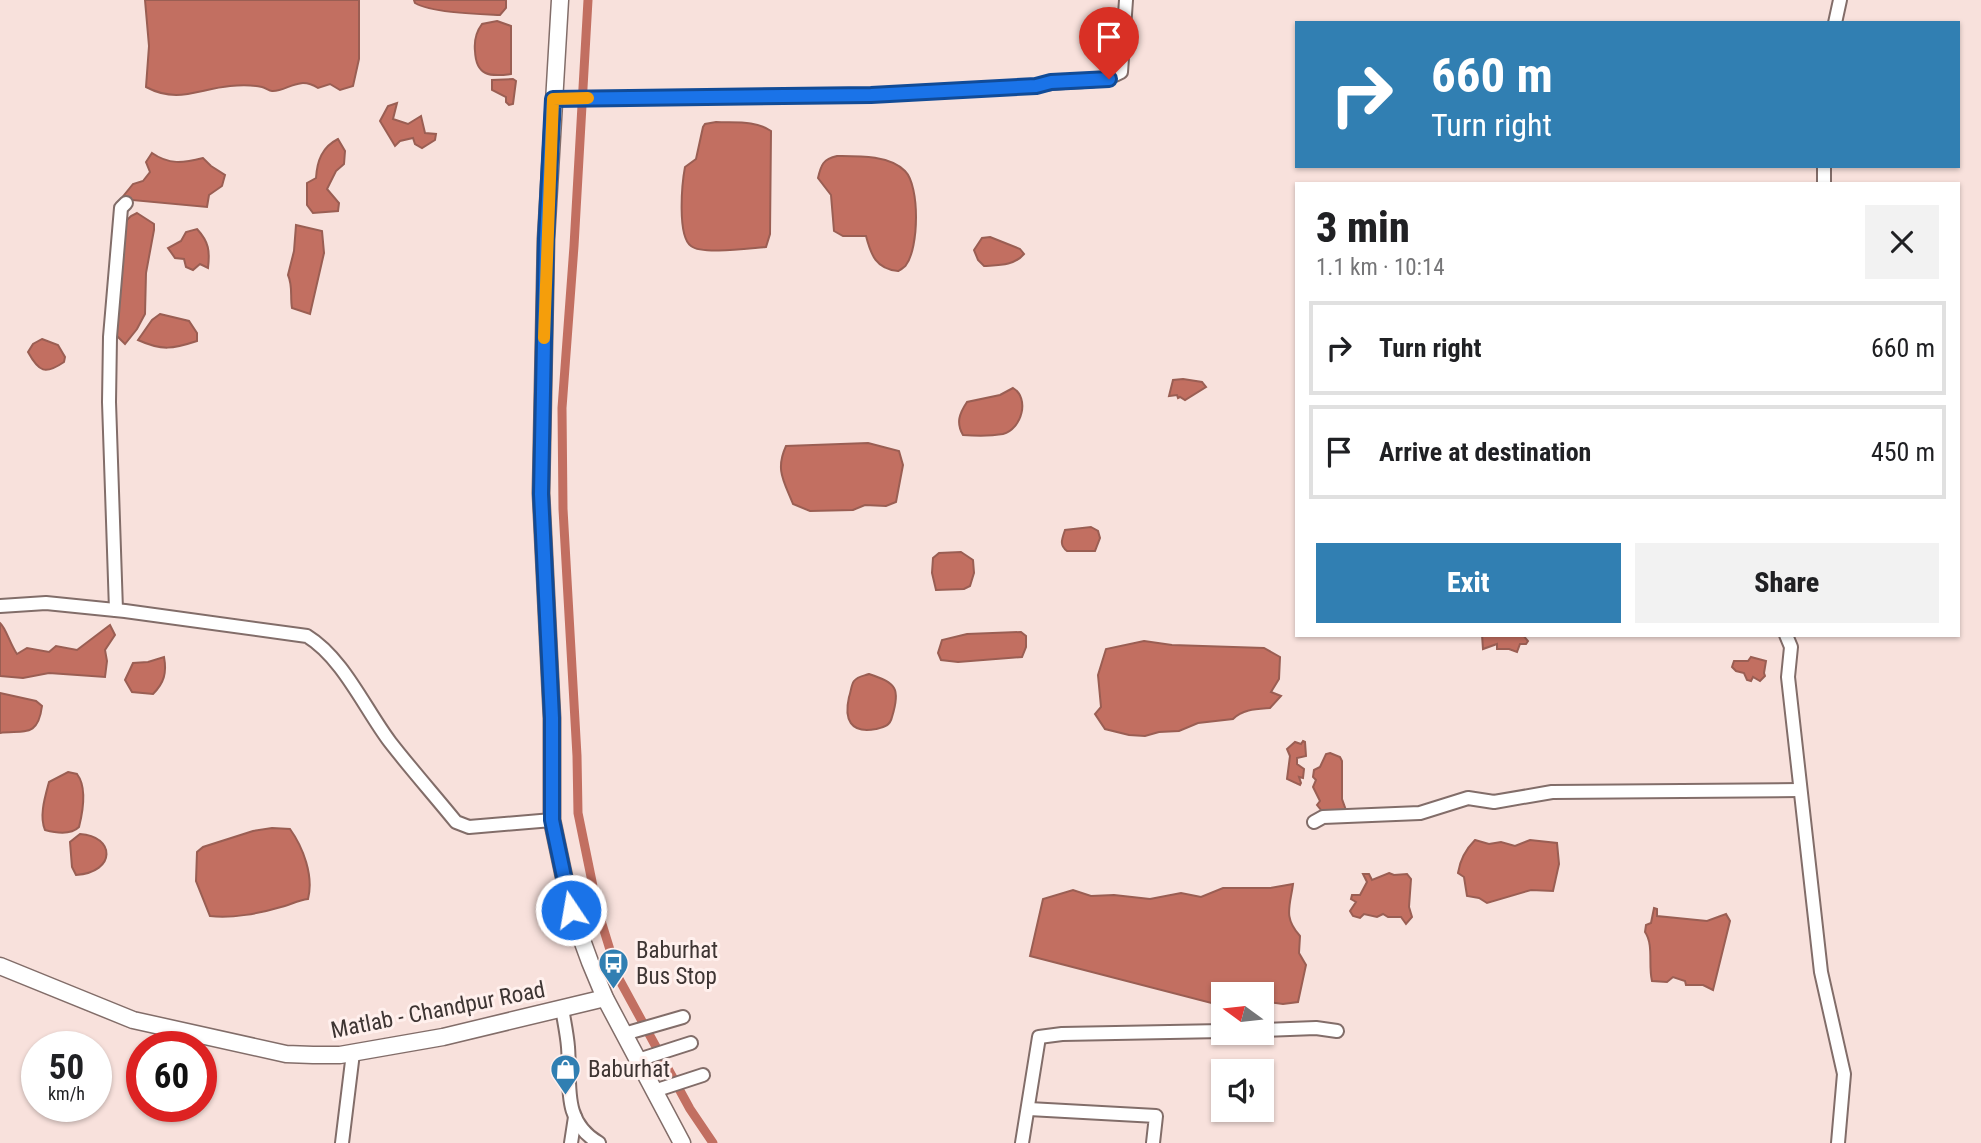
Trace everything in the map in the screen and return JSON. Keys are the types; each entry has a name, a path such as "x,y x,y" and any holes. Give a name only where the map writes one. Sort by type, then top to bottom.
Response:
{"main road":[{"path":"560,0 559,98 546,239 541,494 552,718 552,820 571,910 605,998 631,1032 638,1060 682,1143"},
{"name":"Matlab - Chandpur Road","path":"0,966 134,1020 286,1054 353,1053 443,1037 605,998"}],"street":[{"path":"559,98 871,95 1109,79 1121,72 1126,0"},
{"path":"1835,21 1840,0"},
{"path":"116,610 109,402 110,337 121,208 126,204"},
{"path":"0,606 46,603 307,636 317,642 332,658 390,741 456,822 469,827 552,820"},
{"path":"1787,637 1791,647 1788,677 1821,972 1844,1074 1838,1143"},
{"path":"1314,822 1323,817 1420,813 1468,797 1494,802 1552,792 1800,790"},
{"path":"562,1008 568,1046 570,1104 575,1118 587,1136 599,1143"},
{"path":"631,1032 682,1017"},
{"path":"1274,1030 1316,1028 1337,1031"},
{"path":"1022,1143 1039,1037 1062,1034 1211,1031"},
{"path":"638,1060 691,1043"},
{"path":"342,1143 353,1053"},
{"path":"654,1091 703,1075"},
{"path":"1029,1109 1156,1116 1153,1143"},
{"path":"571,1143 575,1118"}],"shaded area":[{"path":"145,0 359,0 359,59 353,86 340,90 330,84 318,88 299,83 277,91 242,85 178,95 157,92 146,87 149,46"},
{"path":"414,0 506,0 506,8 500,15 456,12 432,9 415,3"},
{"path":"497,21 511,26 511,74 486,73 478,66 476,59 475,40 480,27 482,24"},
{"path":"492,80 516,81 513,104 509,105 506,97 492,90"},
{"path":"397,103 393,119 408,124 421,116 425,133 436,134 435,140 422,148 415,144 413,138 400,141 395,146 380,121 388,106"},
{"path":"705,124 752,124 771,131 770,234 766,247 705,250 691,246 687,240 682,221 685,167 696,159"},
{"path":"338,139 345,151 344,164 336,171 327,189 339,203 338,211 313,213 307,205 307,183 316,178 324,150"},
{"path":"152,153 164,160 176,162 203,158 225,175 222,186 209,195 207,207 121,199 133,184 143,181 150,172 146,162"},
{"path":"837,156 882,159 905,171 910,179 915,203 915,232 910,257 906,266 899,271 884,267 876,260 866,236 843,236 834,231 831,195 818,178 823,163"},
{"path":"137,213 154,224 154,230 146,273 145,314 125,344 116,335 124,223"},
{"path":"296,225 322,231 324,253 310,314 292,308 288,275 294,251"},
{"path":"197,229 206,243 209,262 208,268 200,264 193,270 186,267 184,259 175,258 168,248 181,241 186,232"},
{"path":"990,237 1020,249 1024,254 1011,263 984,266 974,250 982,238"},
{"path":"160,314 189,321 197,333 197,341 168,348 138,340 152,320"},
{"path":"42,339 58,345 65,357 64,362 47,370 36,364 28,352 33,344"},
{"path":"1173,380 1202,382 1206,387 1185,400 1177,395 1169,396"},
{"path":"1013,388 1021,399 1022,406 1019,420 1010,431 983,436 963,435 959,419 967,402 1000,395"},
{"path":"868,443 899,451 903,465 896,502 886,506 865,505 853,510 810,511 793,504 781,469 786,446"},
{"path":"1091,527 1098,531 1100,538 1095,551 1064,549 1062,542 1065,530"},
{"path":"961,552 973,560 974,573 970,586 964,589 936,590 932,573 933,558 939,553"},
{"path":"0,623 17,654 27,648 49,652 56,646 77,650 110,625 115,635 105,650 105,677 49,673 23,678 0,676"},
{"path":"1021,632 1026,636 1022,657 958,662 941,660 938,653 942,640 967,634"},
{"path":"1482,637 1525,637 1528,641 1526,644 1520,644 1517,652 1497,649 1497,644 1483,649"},
{"path":"1144,641 1172,645 1264,648 1280,657 1279,679 1271,692 1281,696 1270,708 1246,711 1233,719 1198,723 1179,731 1145,736 1105,729 1095,714 1101,707 1098,675 1106,649"},
{"path":"164,657 164,677 157,690 153,694 132,692 125,680 133,663"},
{"path":"1751,657 1766,661 1765,676 1760,681 1753,677 1751,681 1747,680 1744,673 1732,667 1734,661 1748,661"},
{"path":"869,674 891,684 896,699 888,724 882,728 867,730 855,727 847,712 854,681"},
{"path":"0,693 36,701 42,706 33,728 23,732 0,733"},
{"path":"1303,741 1306,756 1297,758 1297,764 1304,769 1303,778 1299,777 1300,785 1287,779 1290,756 1287,749 1295,742 1301,744"},
{"path":"1326,754 1340,757 1342,761 1342,799 1347,813 1320,813 1317,805 1320,801 1313,787 1316,780 1313,777 1314,770 1320,767"},
{"path":"68,772 77,774 82,786 83,807 79,827 68,832 45,830 44,800 49,782"},
{"path":"290,829 299,844 310,881 308,899 255,913 227,917 210,916 196,881 197,852 203,847 253,831"},
{"path":"80,834 100,841 106,854 105,861 99,868 76,875 72,867 70,842"},
{"path":"1475,840 1515,846 1530,840 1557,843 1559,864 1553,891 1531,890 1487,903 1467,896 1464,877 1458,873 1464,855"},
{"path":"1389,873 1407,874 1411,879 1409,907 1412,917 1406,924 1401,917 1388,917 1383,914 1377,917 1364,914 1360,918 1353,916 1350,911 1356,902 1351,899 1352,895 1360,895 1367,882 1363,874 1369,874 1372,880"},
{"path":"1293,884 1290,917 1300,936 1299,953 1306,965 1298,1002 1274,1003 1274,982 1211,982 1211,1003 1030,956 1043,899 1073,890 1091,896 1114,895 1150,899 1181,893 1201,897 1223,888 1270,888"},
{"path":"1654,908 1657,909 1657,916 1707,921 1726,914 1730,921 1713,990 1703,985 1686,985 1685,981 1673,977 1667,982 1652,981 1649,943 1645,932 1646,925 1651,923"}],"waterway":[{"path":"588,0 562,408 563,509 578,813 598,911 619,979 690,1109 713,1143"}],"slow traffic":[{"path":"544,338 553,99 588,98"}],"place":[{"name":"Baburhat Bus Stop","path":"613,990"},
{"name":"Baburhat","path":"565,1096"}],"route":[{"path":"571,910 552,820 552,718 541,494 546,239 553,99 871,95 1109,79"}]}
